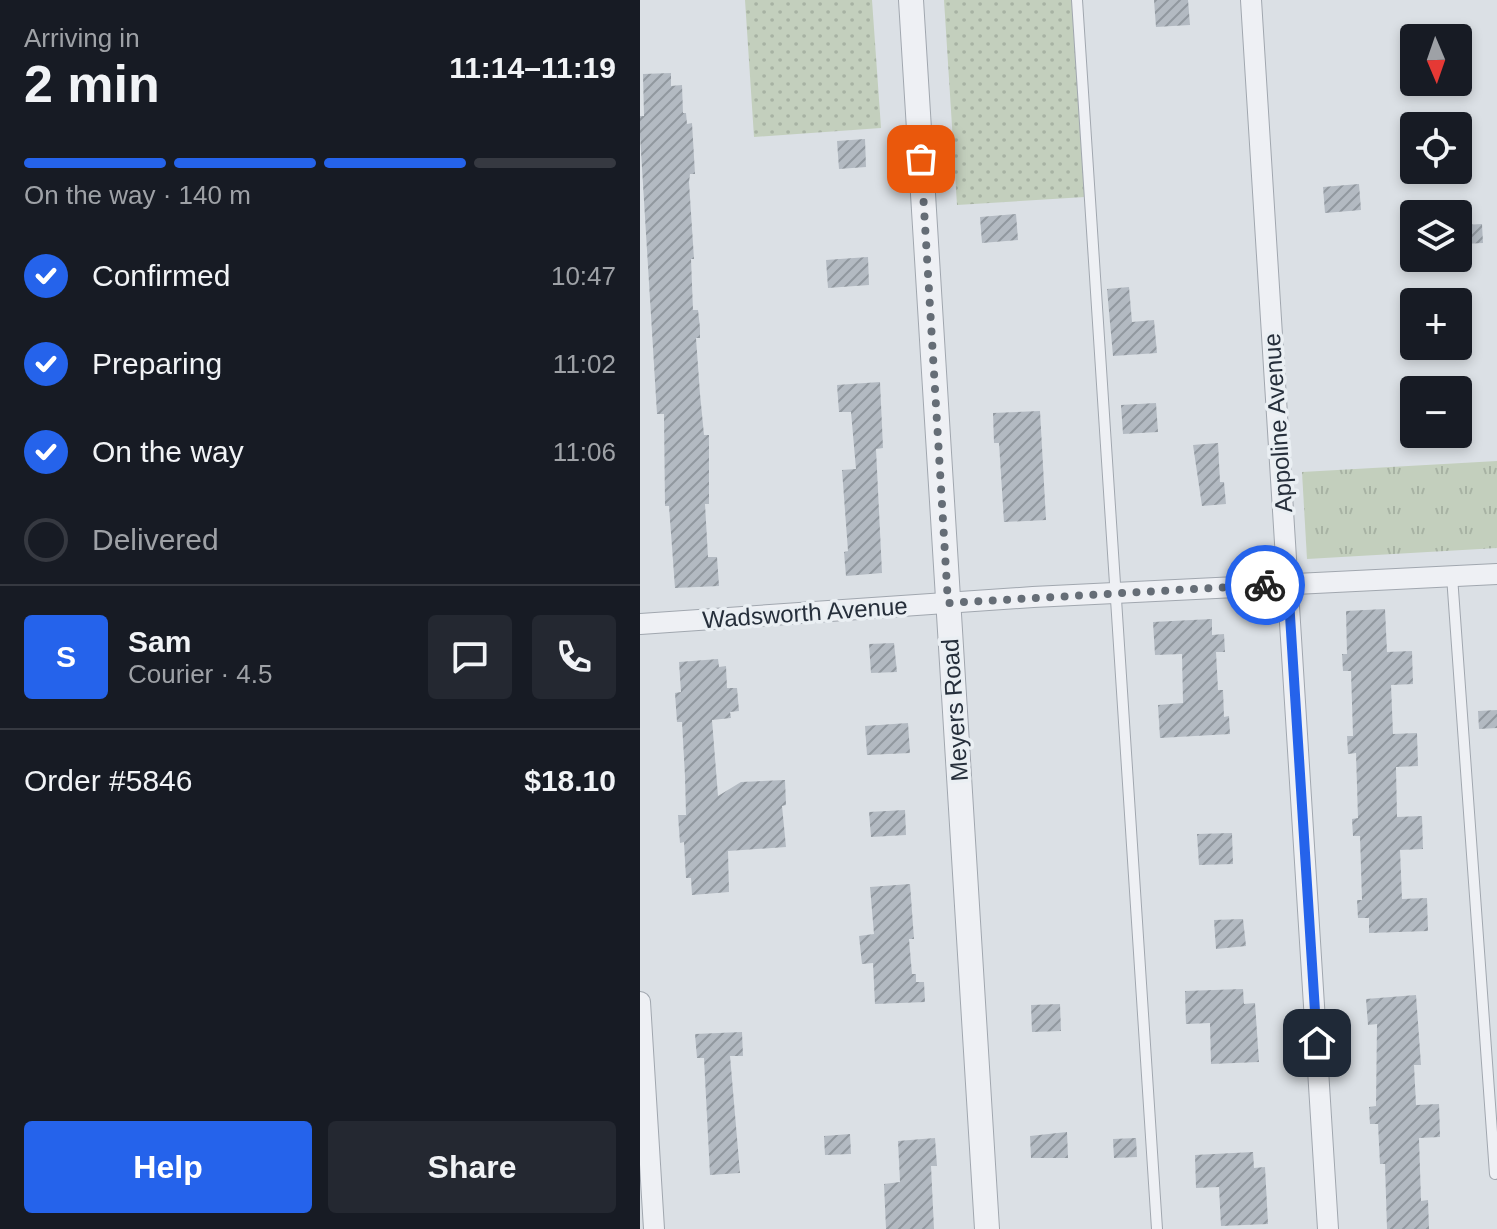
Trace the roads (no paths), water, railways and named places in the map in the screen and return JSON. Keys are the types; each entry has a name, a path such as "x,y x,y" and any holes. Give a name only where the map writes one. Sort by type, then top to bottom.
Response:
{"street":[{"name":"Meyers Road","path":"911,0 987,1229"},
{"name":"Appoline Avenue","path":"1251,0 1328,1229"},
{"name":"Wadsworth Avenue","path":"640,624 1116,593 1497,574"},
{"path":"640,1002 654,1229"}],"lane":[{"path":"1077,0 1157,1229"},
{"path":"1452,576 1495,1174"}]}
